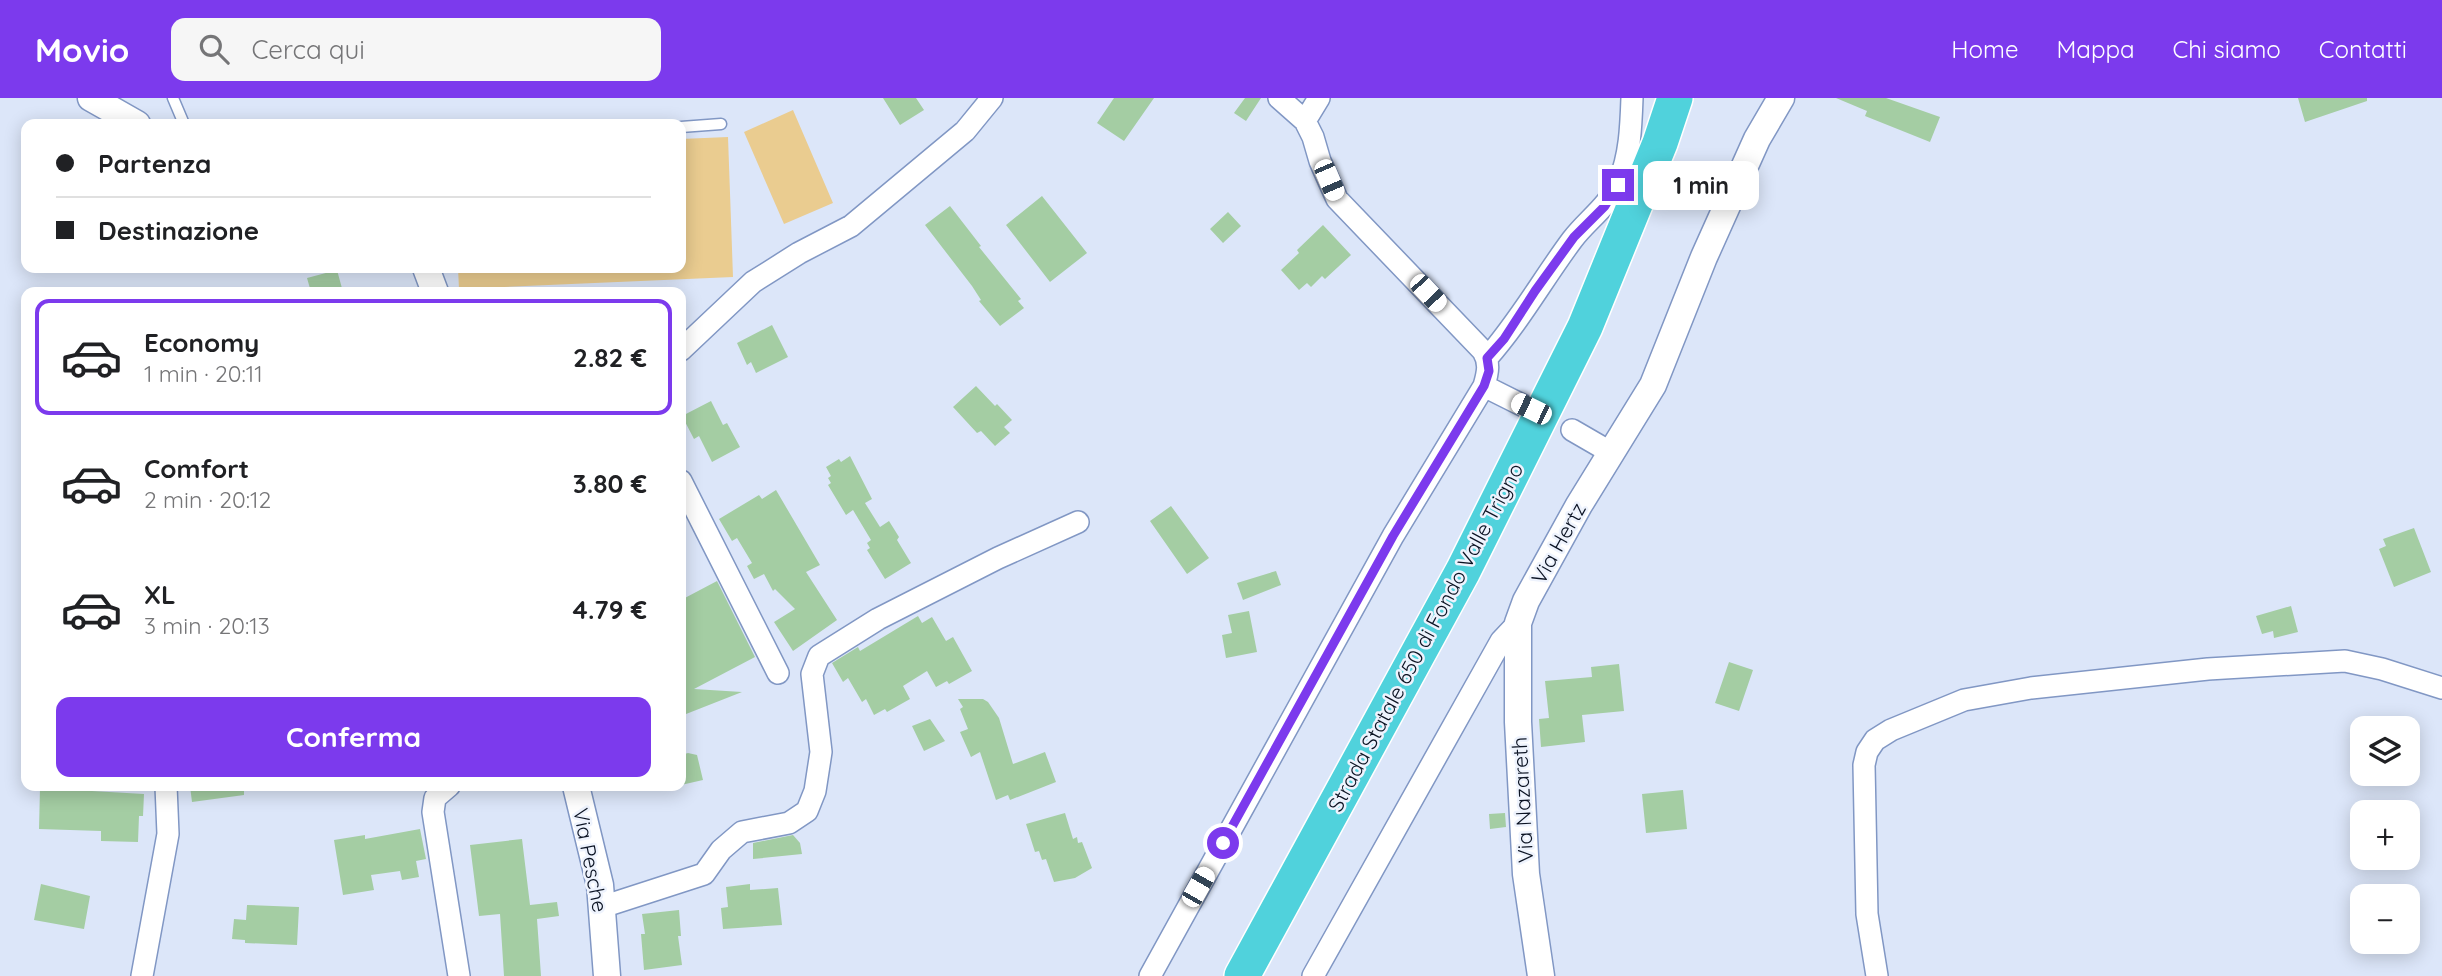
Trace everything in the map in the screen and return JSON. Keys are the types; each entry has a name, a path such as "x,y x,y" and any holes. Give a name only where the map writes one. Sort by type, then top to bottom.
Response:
{"highway":[{"name":"Strada Statale 650 di Fondo Valle Trigno","path":"1242,976 1463,571 1585,327 1660,143 1675,98"}],"street":[{"path":"91,98 128,119"},
{"path":"686,345 753,282 799,253 851,226 965,131 992,98"},
{"path":"1150,976 1393,536 1484,386 1489,371 1483,351 1337,199 1305,121 1279,98"},
{"path":"1305,121 1319,98"},
{"path":"1487,358 1504,339 1574,237 1605,206 1618,185 1630,141 1632,98"},
{"name":"Via Hertz","path":"1313,976 1501,641 1518,623 1526,601 1610,452 1653,386 1704,257 1757,139 1781,98"},
{"path":"1484,386 1531,409"},
{"path":"1572,430 1610,452"},
{"path":"686,491 778,673"},
{"path":"602,906 705,874 721,850 742,832 789,823 807,811 815,791 821,751 812,674 819,656 878,618 998,558 1078,523"},
{"name":"Via Nazareth","path":"1518,623 1518,722 1526,873 1541,976"},
{"path":"1877,976 1867,914 1864,765 1867,752 1875,740 1891,730 1965,700 2031,688 2113,677 2288,663 2345,661 2382,669 2442,688"},
{"path":"142,976 168,834 166,791"},
{"path":"443,791 435,798 433,812 459,976"},
{"name":"Via Pesche","path":"577,791 600,884 607,976"}],"lane":[{"path":"173,98 182,119"},
{"path":"686,127 720,124"}],"shaded area":[{"path":"793,110 833,203 784,224 744,132"},
{"path":"728,137 733,277 459,287 458,273 686,273 686,139"}],"building":[{"path":"883,98 916,98 924,110 900,125"},
{"path":"1114,98 1154,98 1124,141 1097,123"},
{"path":"1245,98 1261,98 1246,121 1234,113"},
{"path":"1836,98 1886,98 1940,117 1930,142 1865,116 1867,111"},
{"path":"2298,98 2367,98 2367,101 2305,122"},
{"path":"1042,196 1087,253 1050,282 1006,225"},
{"path":"950,206 1021,299 1018,301 1024,308 1000,326 925,225"},
{"path":"1228,212 1241,226 1223,243 1210,229"},
{"path":"1323,225 1351,255 1325,279 1322,276 1311,287 1307,283 1299,290 1281,270"},
{"path":"338,273 342,287 310,287 307,278"},
{"path":"772,325 788,357 756,373 751,362 747,365 737,343"},
{"path":"976,386 1012,420 1004,427 1010,433 995,446 981,431 977,433 953,407"},
{"path":"711,401 723,425 727,423 740,447 712,462 699,436 694,439 686,424 686,414"},
{"path":"850,456 872,499 865,503 880,527 889,521 911,563 885,579 867,550 870,548 867,543 871,540 853,510 846,515 828,485 831,483 828,478 831,476 826,467"},
{"path":"776,490 820,565 806,572 837,620 793,651 774,622 795,609 775,589 773,591 764,574 754,579 747,566 752,563 737,538 732,541 719,519 759,495 762,499"},
{"path":"1171,506 1209,558 1187,574 1150,521"},
{"path":"2414,528 2431,572 2394,587 2379,549 2386,546 2383,539"},
{"path":"1276,571 1281,585 1243,600 1237,583"},
{"path":"717,581 755,657 694,689 742,692 686,714 686,597"},
{"path":"2291,606 2298,632 2274,638 2273,631 2262,634 2256,616"},
{"path":"1249,611 1257,652 1226,658 1222,635 1232,633 1228,615"},
{"path":"918,616 922,623 932,617 946,641 953,637 972,671 949,684 947,681 936,687 927,671 903,686 910,699 887,712 885,709 874,715 866,699 862,702 848,678 843,682 832,663 858,647 860,651"},
{"path":"1729,662 1753,670 1739,711 1715,703"},
{"path":"1619,664 1624,711 1582,715 1585,742 1541,747 1539,719 1549,718 1545,681 1592,677 1591,667"},
{"path":"958,699 983,699 988,702 999,718 1013,764 1045,752 1056,782 1010,800 1008,795 996,800 980,752 971,757 960,732 968,729 960,709 963,707"},
{"path":"930,719 945,741 924,751 912,726"},
{"path":"686,754 697,755 703,780 686,784"},
{"path":"1683,790 1687,829 1646,833 1642,794"},
{"path":"40,791 144,794 143,816 139,816 138,842 101,841 101,831 39,829"},
{"path":"191,791 244,791 244,795 192,802"},
{"path":"1065,813 1073,839 1077,837 1078,843 1082,842 1092,868 1075,878 1054,882 1046,859 1042,860 1039,851 1035,852 1026,824"},
{"path":"1505,813 1506,827 1490,829 1489,814"},
{"path":"420,829 426,859 416,861 419,877 402,880 400,871 371,875 374,890 343,895 334,840 365,835 365,839"},
{"path":"793,835 800,843 802,854 753,859 753,843"},
{"path":"522,839 530,905 557,902 559,916 537,919 541,976 504,976 500,914 479,916 470,845"},
{"path":"41,884 90,896 84,929 34,920"},
{"path":"750,884 750,890 778,888 782,925 723,929 721,908 728,907 726,887"},
{"path":"247,905 299,907 297,945 245,943 245,940 232,939 234,919 246,920"},
{"path":"679,910 681,936 678,936 682,965 644,970 641,934 645,934 642,914"}],"route":[{"path":"1223,843 1393,536 1484,386 1489,371 1487,358 1504,339 1574,237 1605,206 1618,185"}]}
